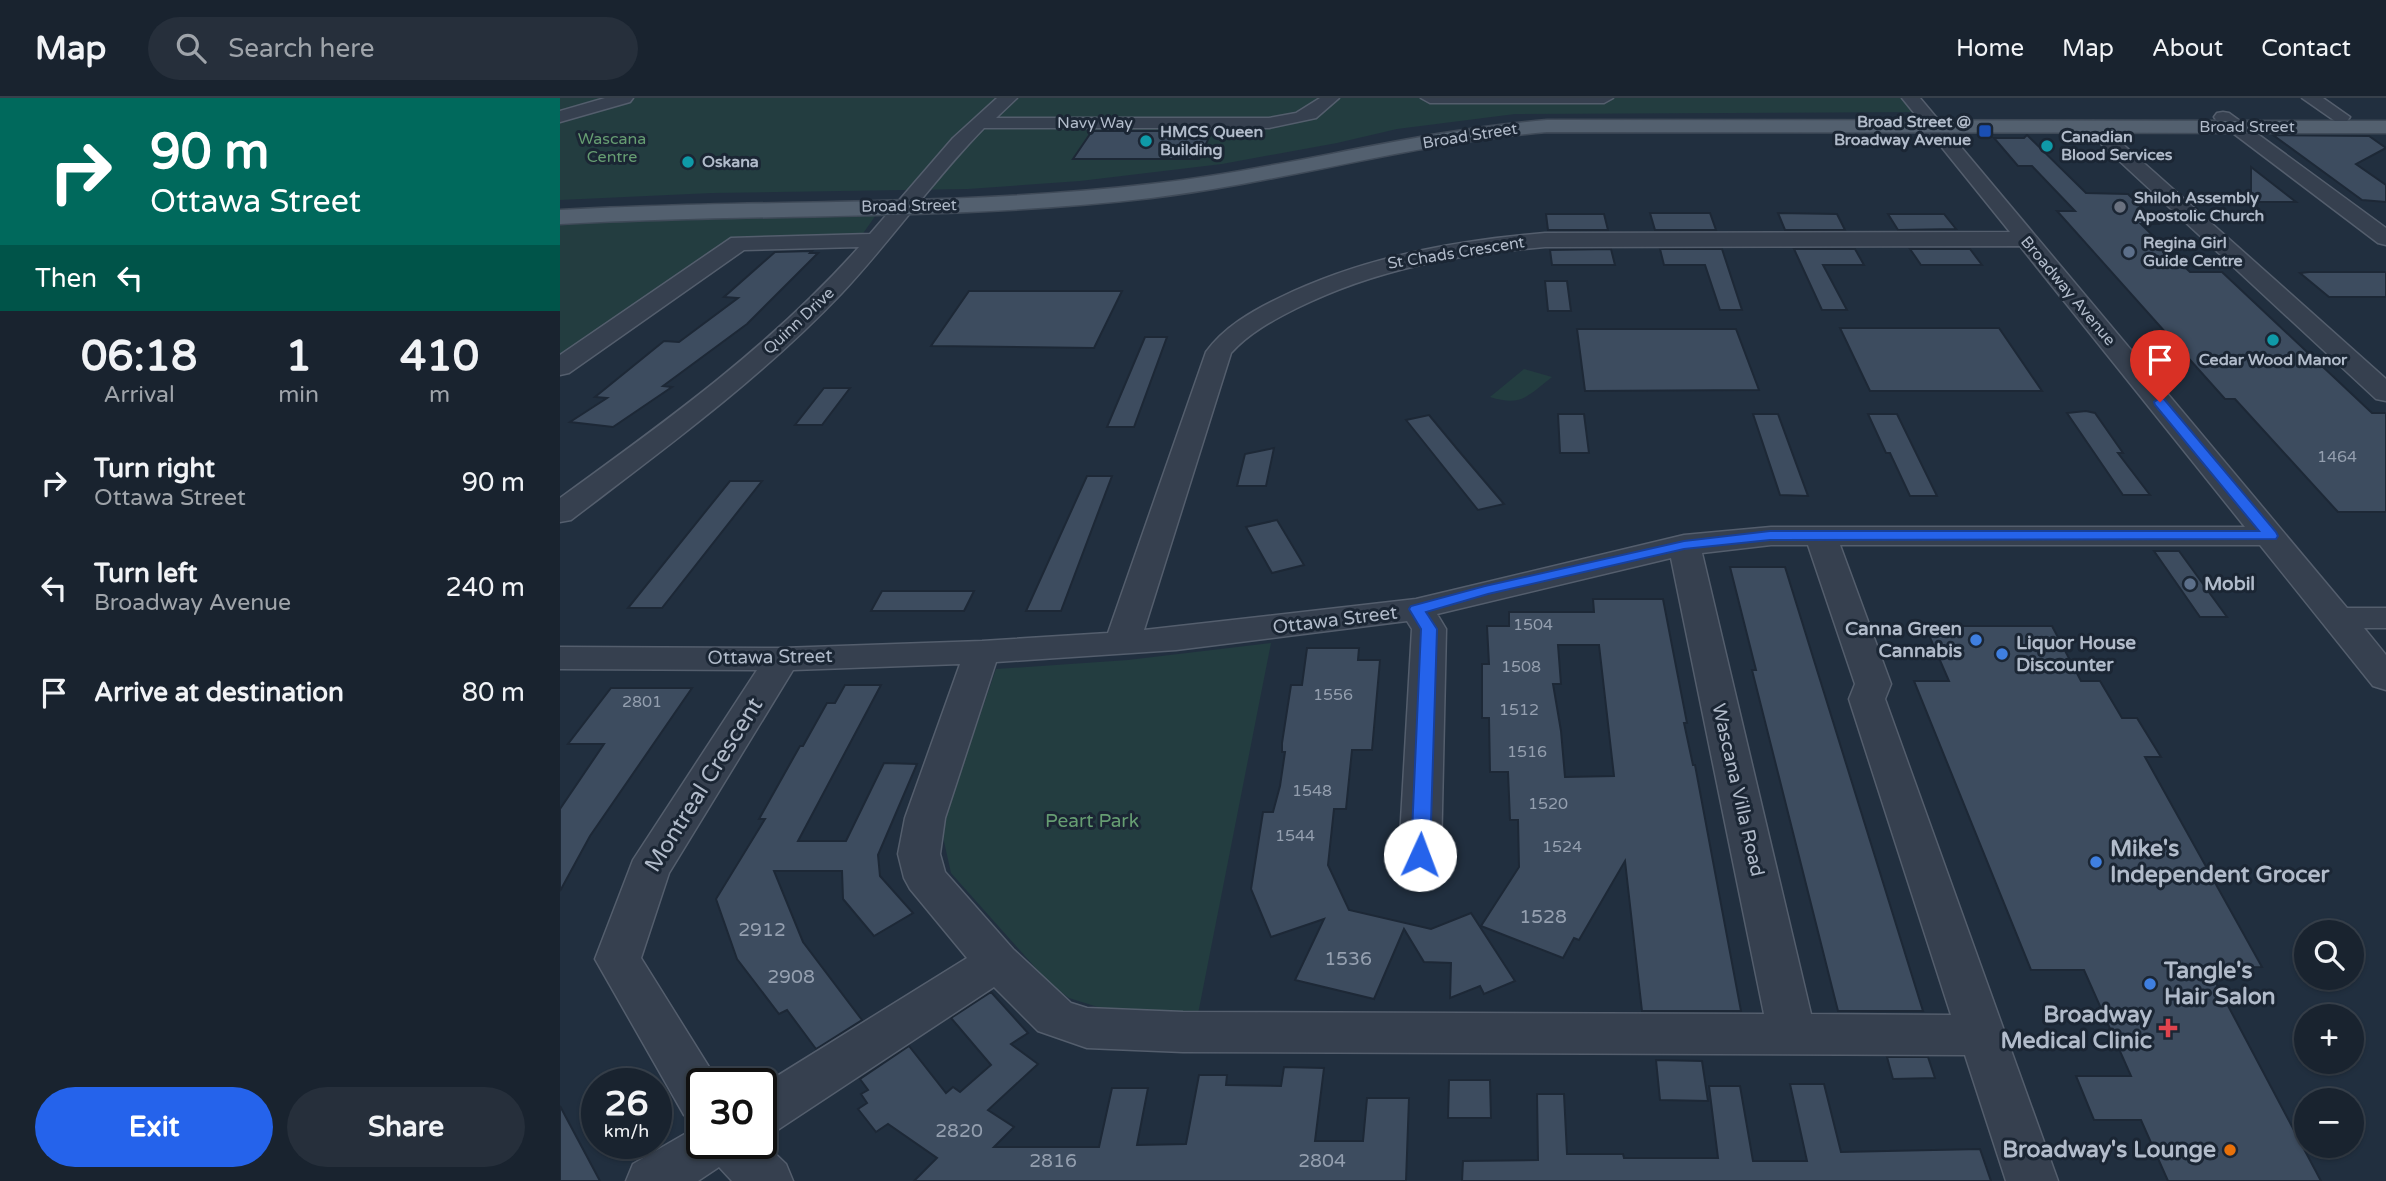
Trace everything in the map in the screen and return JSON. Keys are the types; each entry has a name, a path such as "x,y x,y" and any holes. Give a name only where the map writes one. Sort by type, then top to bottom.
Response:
{"main road":[{"name":"Broad Street","path":"560,217 909,201 1192,175 1427,132 1513,120 1583,116 2230,122 2386,127"},
{"name":"Broad Street","path":"1931,121 2093,127 2386,117"},
{"name":"Broad Street","path":"560,207 694,198 909,201"}],"street":[{"path":"564,114 624,98"},
{"name":"Quinn Drive","path":"560,513 694,412 825,297 948,152 1008,98"},
{"name":"Navy Way","path":"978,123 1238,123 1292,120 1313,113 1330,98"},
{"path":"1430,98 1604,98"},
{"name":"Broadway Avenue","path":"1911,98 2386,678"},
{"path":"2311,98 2341,117"},
{"path":"2230,122 2386,238"},
{"path":"2093,127 2386,393"},
{"path":"2357,216 2386,216"},
{"name":"St Chads Crescent","path":"1122,644 1220,352 1228,341 1256,320 1337,280 1378,265 1501,243 1545,240 2025,239"},
{"path":"560,367 739,243 876,240"},
{"path":"1820,534 1873,684 1867,699 2032,1181"},
{"name":"Ottawa Street","path":"572,658 782,659 1122,644 1417,609 1684,545 1770,536 2270,536"},
{"name":"Wascana Villa Road","path":"1684,545 1792,1034"},
{"path":"1417,609 1429,629 1420,855"},
{"path":"2337,618 2386,618"},
{"path":"982,652 925,818 919,854 925,878 997,962 1055,1017 1087,1028 1183,1032 1982,1035"},
{"path":"560,687 572,658"},
{"name":"Montreal Crescent","path":"686,1072 618,959 648,870 782,659"},
{"path":"777,1103 997,962"},
{"path":"652,1181 688,1159"},
{"path":"746,1159 767,1181"}],"green space":[{"name":"Wascana Centre","path":"560,98 1921,98 1933,112 1515,114 1397,129 1222,164 1080,181 968,189 712,193 560,200"},
{"name":"Wascana Centre","path":"876,215 857,242 739,243 560,367 560,223 645,217"},
{"path":"1524,369 1552,377 1524,398 1510,401 1490,397"},
{"name":"Peart Park","path":"1271,643 1198,1014 1117,1013 1069,998 1049,983 951,873 941,828 996,669 1128,660"}],"building":[{"name":"HMCS Queen Building","path":"1092,131 1212,131 1199,159 1073,159"},
{"path":"2027,135 2086,193 2128,194 2158,224 2141,224 2190,272 2222,272 2372,413 2386,413 2386,512 2338,512 2235,399 2225,399 2057,211 2075,211 2032,166 2018,166 1994,138 2024,138"},
{"path":"2273,135 2369,136 2386,148 2356,164 2386,185 2386,202 2362,200"},
{"path":"2251,167 2296,202 2251,202"},
{"path":"1650,213 1710,213 1716,230 1655,230"},
{"path":"1778,213 1837,214 1845,230 1785,230"},
{"path":"1546,214 1604,214 1608,230 1548,230"},
{"path":"1888,214 1944,214 1956,229 1898,230"},
{"path":"1611,249 1615,265 1552,265 1550,250"},
{"path":"1660,249 1722,249 1742,310 1720,310 1705,265 1664,265"},
{"path":"1794,249 1855,249 1864,265 1823,265 1847,310 1822,310"},
{"path":"1910,249 1970,249 1982,265 1921,265"},
{"path":"812,251 810,253 818,253 747,324 663,386 672,387 613,427 570,422 607,398 595,397 664,341 679,342 738,298 724,297 775,252"},
{"path":"2386,272 2386,297 2329,297 2300,273"},
{"path":"1545,281 1567,281 1571,311 1548,311"},
{"path":"969,291 1122,291 1094,348 931,346"},
{"path":"1840,328 1999,328 2042,391 1870,391"},
{"path":"1577,329 1736,329 1759,390 1585,391"},
{"path":"1145,337 1167,337 1134,427 1107,427"},
{"path":"824,388 850,388 822,425 795,425"},
{"path":"2067,413 2095,413 2123,453 2118,453 2150,495 2123,495"},
{"path":"1558,414 1584,414 1589,453 1560,453"},
{"path":"1753,414 1778,414 1808,496 1780,495"},
{"path":"1868,414 1897,414 1937,496 1910,496"},
{"path":"1429,415 1504,504 1478,510 1406,420"},
{"path":"1274,448 1266,486 1237,486 1245,454"},
{"path":"1087,476 1112,476 1061,611 1026,611"},
{"path":"730,481 762,481 662,608 628,608"},
{"path":"1277,520 1304,565 1272,573 1246,527"},
{"name":"Mobil","path":"2154,551 2179,551 2227,617 2200,617"},
{"path":"1730,567 1785,567 1923,1011 1838,1011 1752,670 1756,670"},
{"path":"882,591 974,591 964,611 871,611"},
{"path":"1593,599 1663,599 1687,723 1684,723 1695,765 1741,1011 1642,1011 1625,861 1579,940 1574,938 1563,958 1481,926 1519,867 1518,820 1510,820 1508,772 1490,772 1489,718 1482,718 1482,664 1489,664 1487,626 1509,626 1509,612 1594,612","holes":["1558,645 1599,645 1614,776 1565,777 1553,684 1561,684"]},
{"name":"Mike's Independent Grocer","path":"1925,626 2052,626 2081,681 2100,681 2122,718 2137,718 2161,757 2145,757 2262,967 2208,968 2294,1130 2294,1158 2309,1158 2321,1181 2168,1181 2141,1120 2094,1120 2076,1076 2131,1076 2084,970 2031,970 1914,681 1949,681"},
{"path":"1307,648 1359,648 1358,660 1380,660 1372,750 1352,750 1346,809 1334,809 1328,865 1349,910 1431,929 1471,913 1515,981 1484,994 1480,986 1450,998 1451,963 1424,962 1404,929 1374,999 1295,980 1324,919 1271,937 1251,889 1263,812 1273,812 1280,786 1285,752 1282,752 1282,743 1291,685 1302,685"},
{"path":"845,685 881,685 798,841 846,841 884,763 917,764 878,855 880,876 913,913 874,936 843,899 842,871 774,871 803,942 862,1020 816,1049 787,1010 779,1014 737,959 716,899 765,819 759,819 800,746 803,746 827,703 835,703"},
{"path":"611,688 692,688 590,836 560,891 560,809 604,744 568,744"},
{"path":"991,992 1028,1033 1011,1044 1038,1064 988,1110 1014,1127 994,1147 1099,1147 1112,1088 1148,1088 1137,1145 1186,1144 1199,1075 1227,1075 1226,1085 1281,1086 1284,1067 1324,1068 1315,1141 1363,1141 1367,1098 1409,1098 1406,1181 914,1181 937,1158 888,1124 876,1132 858,1109 867,1103 861,1094 868,1090 860,1079 909,1046 946,1093 953,1087 960,1092 991,1065 951,1018"},
{"path":"1887,1057 1928,1057 1935,1078 1893,1079"},
{"path":"1656,1060 1702,1061 1708,1101 1660,1100"},
{"path":"1449,1080 1490,1080 1491,1118 1448,1118"},
{"path":"1790,1084 1824,1084 1841,1152 1980,1149 1991,1181 1462,1181 1463,1161 1538,1160 1537,1094 1564,1094 1567,1154 1623,1154 1624,1158 1718,1158 1709,1086 1740,1086 1753,1161 1807,1161"},
{"path":"560,1106 581,1145 581,1159 588,1159 600,1181 560,1181"}],"place":[{"name":"Broad Street @ Broadway Avenue","path":"1985,131"},
{"name":"HMCS Queen Building","path":"1146,141"},
{"name":"Canadian Blood Services","path":"2047,146"},
{"name":"Oskana","path":"688,162"},
{"name":"Shiloh Assembly Apostolic Church","path":"2120,207"},
{"name":"Regina Girl Guide Centre","path":"2129,252"},
{"name":"Cedar Wood Manor","path":"2273,340"},
{"name":"Mobil","path":"2190,584"},
{"name":"Canna Green Cannabis","path":"1976,640"},
{"name":"Liquor House Discounter","path":"2002,654"},
{"name":"Mike's Independent Grocer","path":"2096,862"},
{"name":"Tangle's Hair Salon","path":"2150,984"},
{"name":"Broadway Medical Clinic","path":"2168,1028"},
{"name":"Broadway's Lounge","path":"2230,1150"}],"route":[{"path":"1420,855 1429,629 1417,609 1684,545 1770,536 2270,536 2160,402"}]}
